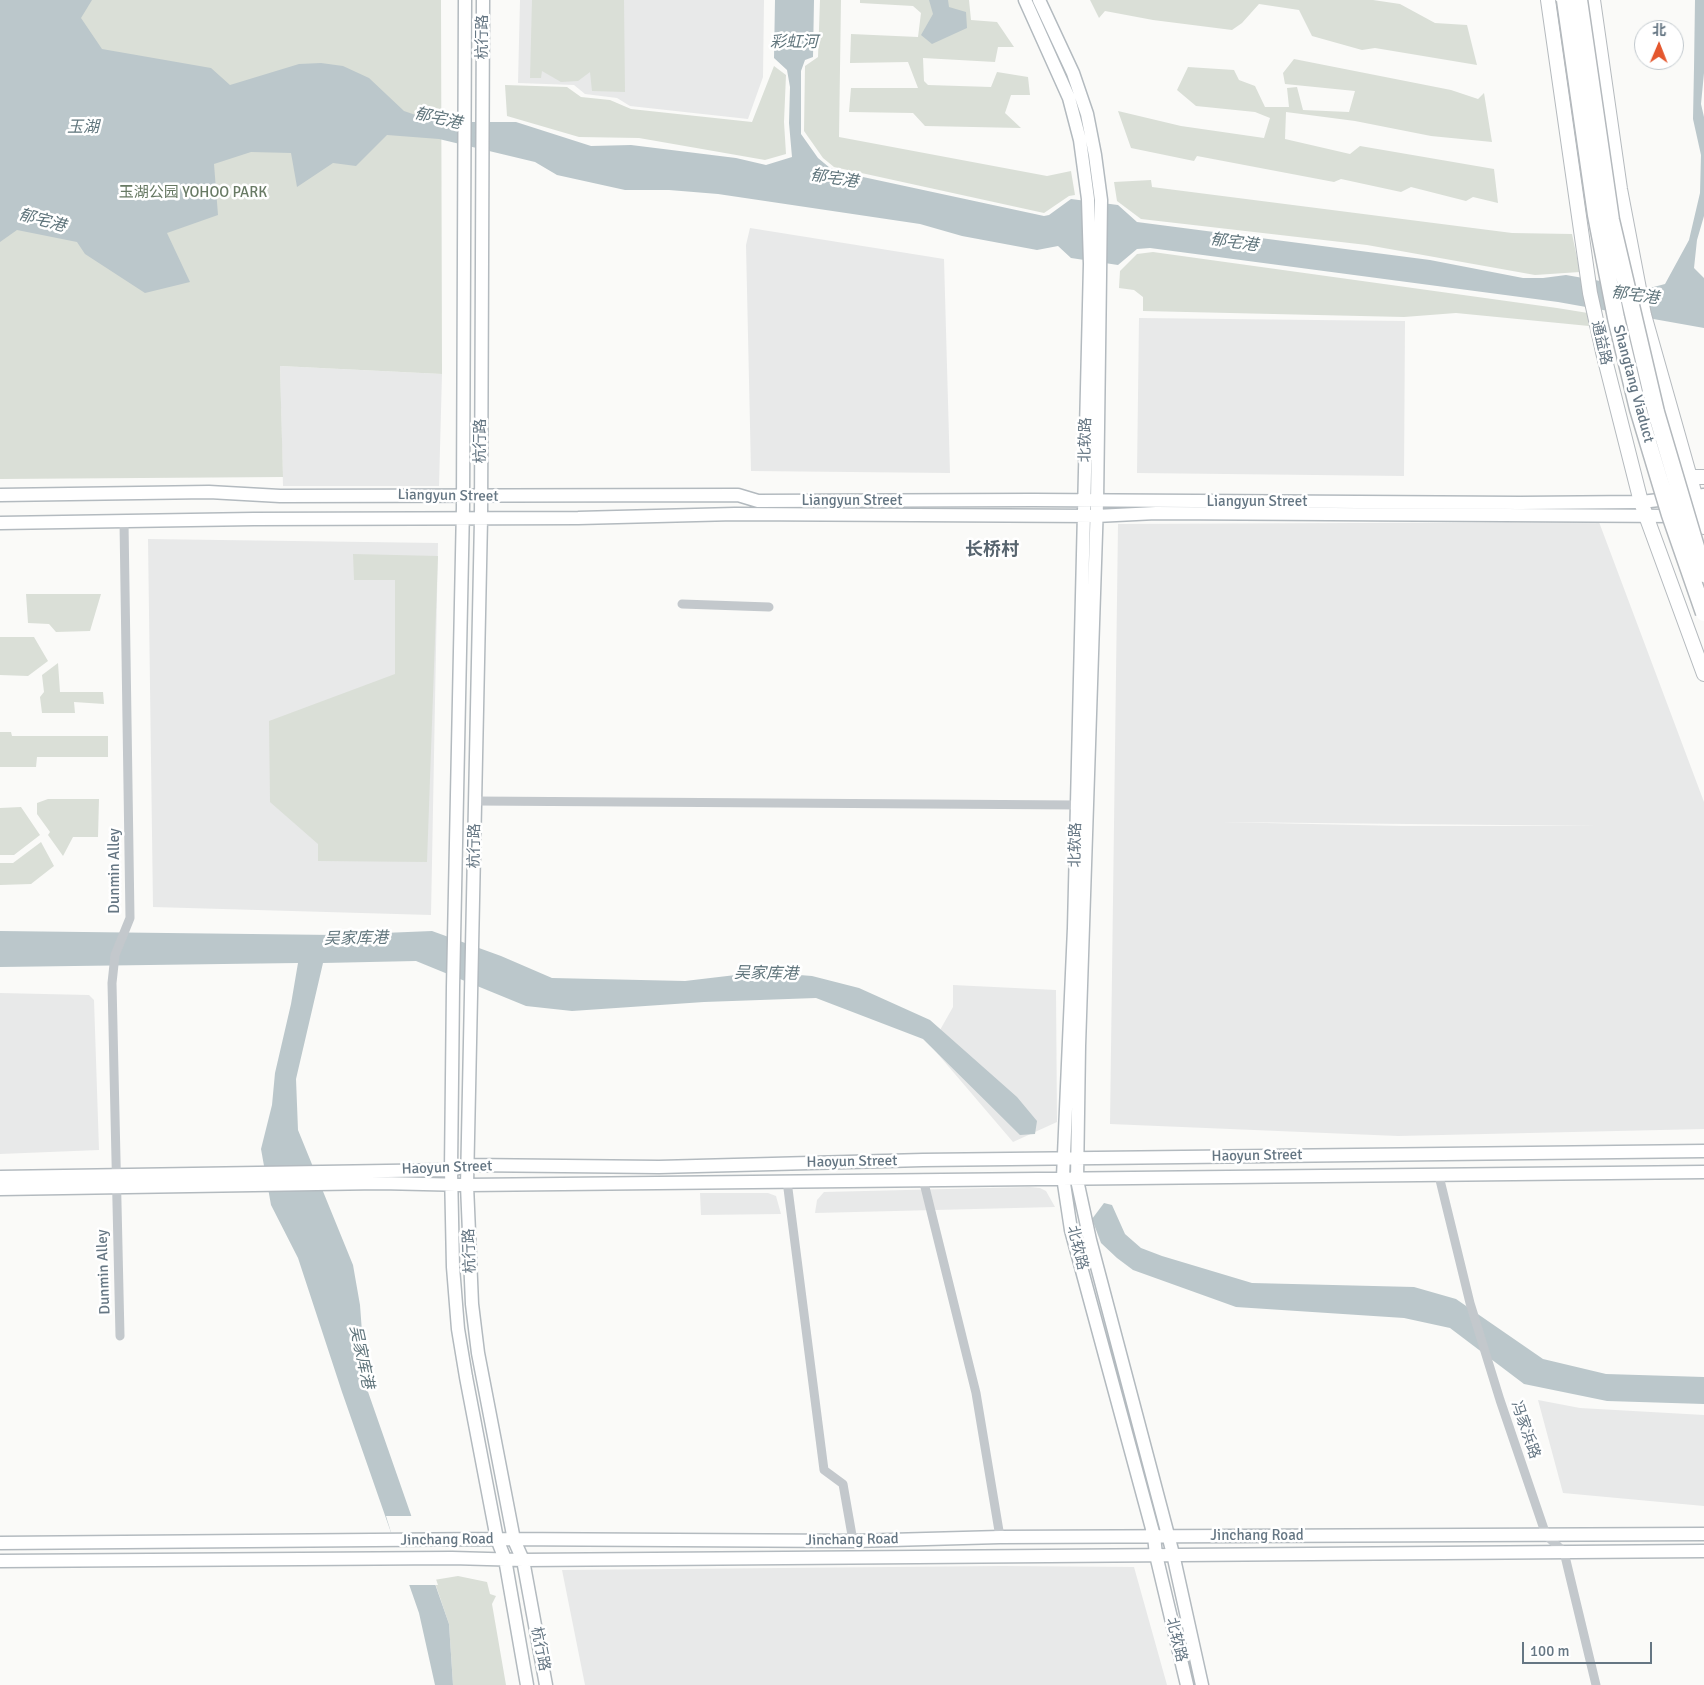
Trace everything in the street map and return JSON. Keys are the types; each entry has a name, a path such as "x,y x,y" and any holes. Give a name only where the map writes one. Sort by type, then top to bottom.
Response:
{"highway":[{"name":"Shangtang Viaduct","path":"1565,0 1596,215 1616,318 1638,410 1670,515 1704,613"},
{"name":"Shangtang Viaduct","path":"1579,0 1611,220 1656,412 1704,574"}],"main road":[{"name":"杭行路","path":"465,0 464,497 453,987 451,1170 453,1267 458,1328 497,1539 505,1559 527,1685"},
{"name":"杭行路","path":"483,0 481,519 474,933 467,1185 473,1314 514,1540 523,1560 546,1685"},
{"name":"北软路","path":"1025,0 1069,98 1095,200"},
{"name":"北软路","path":"1039,0 1073,73 1087,114 1095,200 1091,501 1063,1177 1071,1230 1161,1536 1173,1554 1202,1685"},
{"name":"通益路","path":"1548,0 1584,254 1603,352 1641,502 1704,674"},
{"path":"1593,0 1620,189 1634,263 1653,350 1688,477 1699,495 1703,520"},
{"path":"1688,477 1704,477"},
{"name":"Liangyun Street","path":"0,495 209,492 280,496 430,494 464,497 738,496 758,501 1641,502 1699,495"},
{"name":"Liangyun Street","path":"0,523 481,519 735,514 1090,515 1156,513 1646,516 1703,520"},
{"name":"北软路","path":"1090,515 1077,1180 1161,1536 1156,1555 1187,1685"},
{"name":"Haoyun Street","path":"322,1178 451,1170 468,1166 659,1166 1704,1151"},
{"name":"Haoyun Street","path":"0,1189 115,1181 287,1178 467,1185 1063,1177 1077,1180 1704,1172"},
{"name":"Haoyun Street","path":"0,1177 115,1181"},
{"name":"Jinchang Road","path":"0,1543 443,1541 497,1539 853,1541 1000,1537 1704,1534"},
{"name":"Jinchang Road","path":"0,1561 452,1558 523,1560 1704,1551"}],"street":[{"name":"Dunmin Alley","path":"120,1336 115,1181 112,964 130,918 124,522"},
{"path":"682,604 769,607"},
{"path":"476,801 1077,805"},
{"name":"冯家浜路","path":"1439,1176 1470,1303 1546,1535 1564,1552"},
{"path":"923,1179 976,1393 1000,1537"},
{"path":"787,1181 824,1470 843,1484 853,1541"},
{"path":"1564,1552 1596,1685"}],"shaded area":[{"path":"520,0 764,0 763,77 748,119 630,106 617,98 585,94 574,85 518,83"},
{"path":"750,228 944,259 950,473 751,471 746,245"},
{"path":"1139,318 1405,321 1404,476 1137,473"},
{"path":"280,366 442,374 439,486 283,486"},
{"path":"1599,522 1704,802 1704,1129 1398,1136 1110,1124 1118,524","holes":["1221,822 1597,826 1402,826"]},
{"path":"148,539 438,543 431,915 153,907"},
{"path":"953,985 1056,990 1057,1122 1013,1142 931,1046 953,1007"},
{"path":"0,993 89,995 94,1000 99,1150 0,1154"},
{"path":"1030,1187 1046,1191 1055,1207 815,1213 817,1200 824,1192"},
{"path":"700,1193 768,1193 776,1196 781,1214 701,1215"},
{"path":"1538,1400 1580,1408 1704,1415 1704,1506 1563,1493"},
{"path":"1002,1566 1134,1567 1167,1685 585,1685 562,1570"}],"green space":[{"name":"玉湖公园 YOHOO PARK","path":"0,0 441,0 442,374 280,366 283,477 0,479"},
{"path":"532,0 624,0 625,92 592,91 590,72 578,81 561,82 542,71 541,78 530,78"},
{"path":"820,0 841,0 839,137 1047,176 1071,171 1075,195 1069,196 1044,213 834,167 823,158 804,131 805,66 818,57"},
{"path":"860,0 969,0 971,20 997,22 1014,47 998,47 995,62 923,58 924,81 928,85 991,87 997,72 1028,77 1030,95 1011,95 1005,113 1021,128 925,126 913,113 849,112 851,88 918,88 908,62 850,63 851,34 918,37 921,13 913,6 860,3"},
{"path":"1090,0 1373,0 1400,4 1435,23 1467,25 1477,65 1375,48 1362,50 1312,36 1299,10 1259,4 1242,23 1232,30 1153,20 1105,11 1099,18"},
{"path":"1294,59 1451,90 1478,99 1484,93 1492,142 1431,136 1355,121 1286,112 1285,139 1350,154 1360,146 1494,169 1498,203 1473,197 1466,201 1411,187 1401,192 1341,179 1334,182 1197,156 1194,161 1131,148 1118,111 1181,126 1264,138 1270,118 1255,112 1196,106 1177,90 1188,67 1234,70 1239,80 1255,86 1265,107 1289,107 1287,88 1297,87 1303,110 1349,112 1355,91 1285,84 1283,73"},
{"path":"774,66 786,75 784,122 786,154 765,160 639,138 579,137 507,116 505,85 567,87 581,97 610,100 631,109 752,122"},
{"path":"1151,180 1152,187 1512,233 1572,234 1580,272 1535,275 1367,245 1141,219 1117,201 1114,182"},
{"path":"1153,252 1588,313 1589,326 1456,313 1404,317 1143,311 1143,297 1134,290 1119,288 1120,271 1137,254"},
{"path":"353,554 438,556 427,862 318,861 318,844 270,802 269,721 395,674 395,580 354,580"},
{"path":"26,594 101,594 90,631 56,632 49,624 28,623"},
{"path":"0,637 34,637 48,661 28,676 0,675"},
{"path":"58,663 60,692 103,692 104,704 74,702 75,713 42,713 40,697 44,692 42,675"},
{"path":"0,732 11,732 12,736 108,736 108,757 37,757 36,767 0,767"},
{"path":"48,799 99,799 98,837 73,837 63,856 48,835 50,832 37,814 37,803"},
{"path":"21,807 40,835 14,855 0,855 0,808"},
{"path":"41,842 54,866 31,884 0,885 0,863 13,863"},
{"path":"458,1576 487,1582 490,1594 496,1596 492,1604 506,1685 453,1685 449,1624 434,1580"}],"water":[{"path":"0,0 92,0 81,18 102,49 211,68 230,85 299,64 321,63 343,66 369,78 404,111 436,122 516,122 591,146 631,145 736,158 766,165 792,157 789,123 790,87 787,70 774,58 775,0 814,0 813,57 805,60 801,71 801,134 818,158 830,168 849,174 1044,216 1049,215 1071,199 1118,205 1137,222 1430,260 1523,278 1566,275 1646,289 1665,284 1689,240 1700,193 1701,155 1693,119 1695,0 1704,0 1704,73 1701,104 1704,117 1704,216 1697,240 1694,268 1704,278 1704,328 1558,302 1150,248 1137,249 1118,265 1071,258 1058,246 1037,250 962,236 920,224 718,194 669,190 625,190 557,175 535,162 439,139 387,135 356,166 333,163 297,187 291,153 251,152 214,164 218,215 167,233 190,282 145,293 85,254 77,242 17,230 0,242"},
{"path":"929,0 948,0 949,7 966,12 967,28 932,44 921,35 933,14"},
{"name":"吴家库港","path":"0,931 335,935 432,931 501,956 552,978 685,981 761,972 812,976 859,988 930,1020 1017,1097 1037,1121 1035,1134 1020,1135 923,1039 816,998 704,1002 572,1011 526,1006 416,961 323,963 296,1079 298,1130 353,1265 360,1305 366,1386 449,1624 453,1685 435,1685 419,1613 342,1392 298,1258 271,1205 261,1149 272,1105 275,1073 291,1004 298,963 0,967"},
{"path":"1104,1203 1112,1205 1125,1234 1141,1248 1162,1256 1252,1283 1414,1287 1456,1299 1543,1359 1606,1374 1704,1377 1704,1404 1607,1401 1524,1384 1450,1328 1404,1318 1236,1307 1133,1270 1117,1258 1101,1243 1092,1219"}],"pier":[{"path":"386,1516 414,1516 438,1585 407,1585"}],"district":[{"name":"长桥村","path":"992,550"}],"water label":[{"name":"彩虹河","path":"794,43"},
{"name":"郁宅港","path":"438,119"},
{"name":"玉湖","path":"83,128"},
{"name":"郁宅港","path":"834,179"},
{"name":"郁宅港","path":"42,221"},
{"name":"郁宅港","path":"1234,243"},
{"name":"郁宅港","path":"1635,296"}]}
